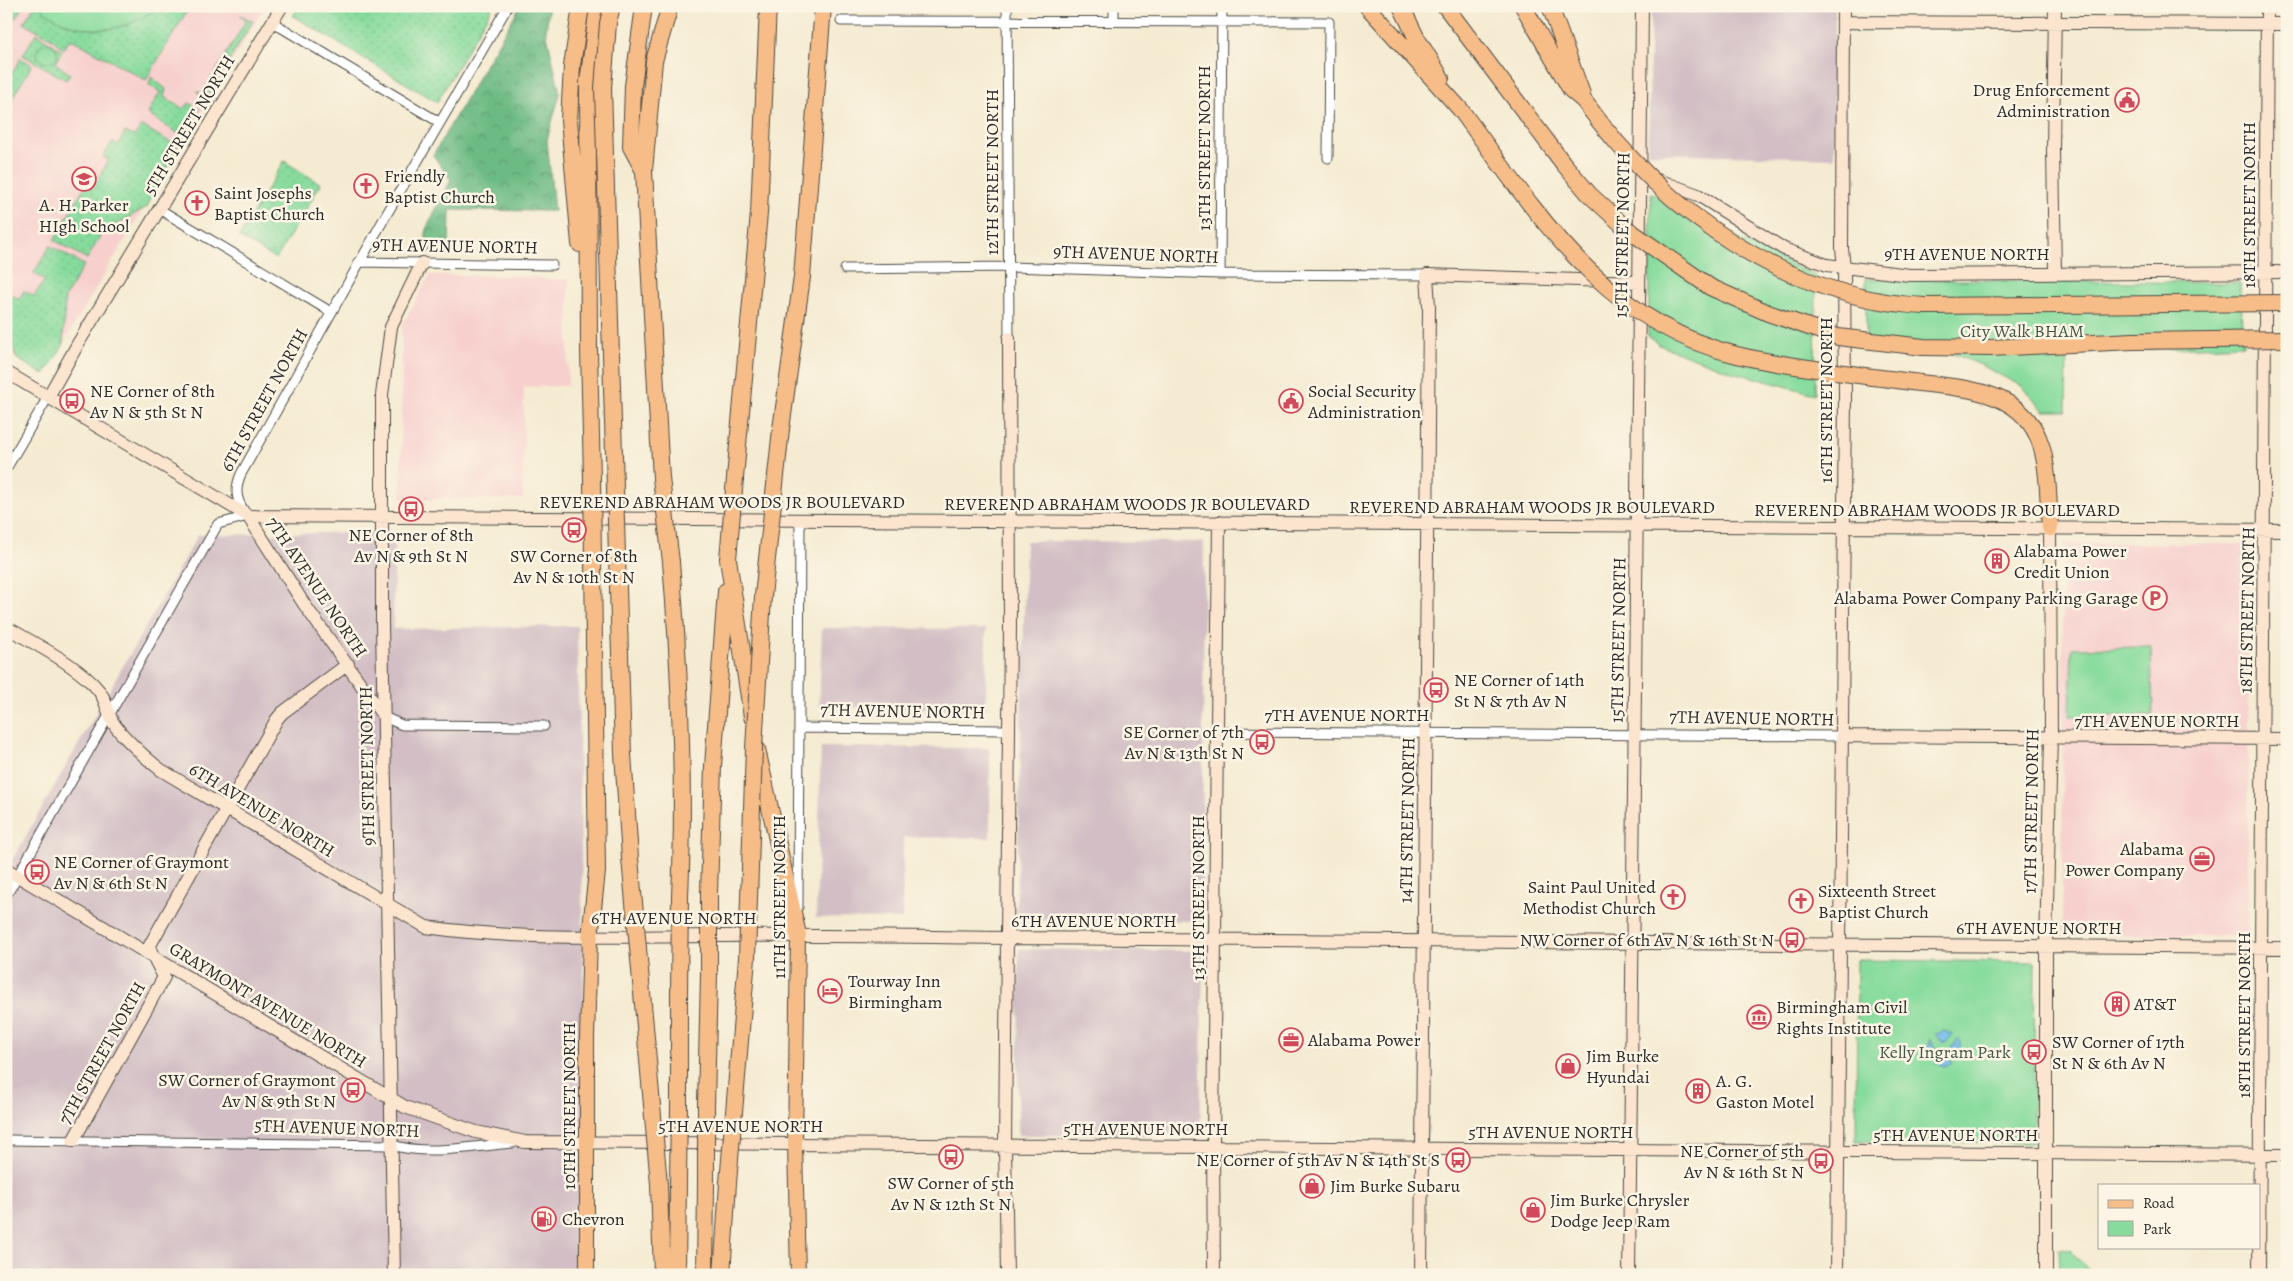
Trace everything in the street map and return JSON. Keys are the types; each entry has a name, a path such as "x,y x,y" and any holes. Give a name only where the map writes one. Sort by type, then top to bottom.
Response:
{"highway":[{"path":"581,6 572,66 569,120 588,350"},
{"path":"590,937 597,871 588,350 588,82 598,6"},
{"path":"612,6 608,23 603,88 623,754 630,858 659,1184 670,1269"},
{"path":"644,6 633,86 631,147 644,171"},
{"path":"670,6 654,61 644,171 661,478 671,562 677,639 683,828 680,896 678,1182 670,1269"},
{"path":"705,1272 709,893 713,766 728,559 759,213 768,6"},
{"path":"723,1267 728,1183 747,958 754,748 763,596 781,428 802,277 823,6"},
{"path":"1367,6 1460,109"},
{"path":"1392,6 1416,37"},
{"path":"1401,6 1416,37 1460,109 1530,203 1578,261 1602,285 1645,317 1701,344 1736,355 1872,377 1962,387 1994,395 2011,403 2026,416 2041,444 2050,528"},
{"path":"1434,6 1507,87"},
{"path":"1445,6 1563,163 1589,194 1627,229 1691,276 1710,287 1768,313 1838,337 1933,347 1991,348 2133,341 2287,339"},
{"path":"1523,6 1571,90 1584,101 1602,126 1634,162 1694,217 1735,245 1790,273 1841,292 1896,305 2287,303"},
{"path":"1550,6 1584,101"},
{"path":"728,559 759,759 798,935"}],"main road":[{"name":"11TH STREET NORTH","path":"798,935 795,1144 798,1275"},
{"name":"10TH STREET NORTH","path":"587,1275 587,1037 590,937"}],"street":[{"name":"5TH STREET NORTH","path":"6,469 159,209 282,6"},
{"name":"6TH STREET NORTH","path":"248,516 240,505 235,487 358,262 508,6"},
{"name":"12TH STREET NORTH","path":"1007,6 1009,338"},
{"path":"1114,6 1114,21"},
{"name":"13TH STREET NORTH","path":"1220,274 1222,6"},
{"name":"15TH STREET NORTH","path":"1630,1275 1642,6"},
{"name":"16TH STREET NORTH","path":"1837,1275 1843,527 1843,6"},
{"path":"2055,6 2053,150 2055,272"},
{"name":"18TH STREET NORTH","path":"2260,1184 2267,6"},
{"path":"841,21 1329,22 1328,158"},
{"path":"272,22 439,122"},
{"path":"1843,22 2287,24"},
{"name":"9TH AVENUE NORTH","path":"1640,175 1666,181 1698,195 1784,249 1816,263 1844,268 1910,275 1980,276 2055,272 2287,272"},
{"path":"159,209 331,312"},
{"name":"9TH AVENUE NORTH","path":"358,262 552,265"},
{"name":"9TH STREET NORTH","path":"394,1275 384,717 382,395 391,327 422,263"},
{"name":"9TH AVENUE NORTH","path":"845,269 1009,267 1220,274 1427,275"},
{"path":"1427,275 1639,282"},
{"name":"14TH STREET NORTH","path":"1422,1275 1428,524 1429,306 1427,275"},
{"path":"1007,1275 1005,1146 1007,730 1010,625 1008,521 1009,338"},
{"path":"6,372 248,516"},
{"path":"6,896 110,712 177,599 218,524 248,516"},
{"name":"REVEREND ABRAHAM WOODS JR BOULEVARD","path":"248,516 2287,530"},
{"name":"7TH AVENUE NORTH","path":"248,516 304,604 384,717"},
{"name":"11TH STREET NORTH","path":"798,935 800,520"},
{"name":"13TH STREET NORTH","path":"1214,1275 1213,1147 1219,522"},
{"name":"17TH STREET NORTH","path":"2046,1275 2046,946 2051,737 2050,528"},
{"name":"6TH AVENUE NORTH","path":"6,627 63,661 93,684 107,702 113,722 146,759 426,927 471,934 590,937 798,935 1424,942 2287,948"},
{"path":"153,957 150,945 282,713 348,664"},
{"path":"384,717 402,725 544,726"},
{"name":"7TH AVENUE NORTH","path":"799,728 1007,730"},
{"name":"7TH AVENUE NORTH","path":"1217,732 2287,739"},
{"name":"GRAYMONT AVENUE NORTH","path":"6,869 405,1107 476,1132 524,1142"},
{"name":"7TH STREET NORTH","path":"73,1141 164,977 153,957"},
{"name":"5TH AVENUE NORTH","path":"6,1140 392,1145 405,1149 452,1148 524,1142 587,1142 2287,1155"},
{"name":"18TH STREET NORTH","path":"2259,1248 2259,1275"}],"shaded area":[{"name":"A. H. Parker HIgh School","path":"6,6 265,6 44,375 6,352"},
{"path":"1651,6 1835,6 1834,158 1648,153"},
{"path":"430,275 528,276 549,280 569,279 568,386 524,387 523,499 404,499 401,497 402,325"},
{"path":"395,532 393,629 577,626 589,1275 6,1275 6,871 198,535"},
{"path":"1026,541 1204,542 1202,921 1016,920"},
{"path":"2063,543 2249,544 2248,936 2062,935"},
{"path":"822,628 986,629 986,709 819,707"},
{"path":"821,747 990,748 990,838 903,837 902,919 816,918"},
{"path":"1019,949 1203,951 1200,1135 1018,1135"}],"green space":[{"path":"7,6 23,6 16,18 8,13"},
{"path":"34,6 40,6 55,18 71,25 96,30 127,25 145,16 158,6 190,6 146,80 73,40 69,40 63,49 51,38 24,23"},
{"path":"40,6 158,6 135,21 123,26 110,29 96,29 70,25 50,15"},
{"path":"299,6 493,6 437,102 293,16"},
{"path":"520,6 549,6 546,31 560,93 547,140 554,211 450,210 449,252 426,252 426,229 451,180 433,155"},
{"path":"240,15 253,21 206,99 196,91 203,93 246,21"},
{"path":"36,33 62,51 55,63 70,74 66,80 23,55"},
{"path":"47,43 54,46 57,53 54,60 47,63 40,60 37,53 40,46"},
{"path":"21,58 32,65 6,109 6,83"},
{"path":"151,77 166,89 164,97 184,109 189,103 200,109 184,137 149,115 149,111 160,92 149,85"},
{"path":"142,126 177,146 178,149 159,180 147,207 103,232 87,259 54,240 85,186 92,189 109,160 103,157 112,142 118,145 125,132 134,136"},
{"path":"284,161 321,184 276,259 239,237"},
{"path":"1651,193 1675,198 1744,241 1816,276 1815,394 1732,372 1659,345 1648,336"},
{"path":"50,246 84,265 65,297 63,346 44,375 16,358 6,321 6,288 7,292 19,299 24,291 34,296 45,280 34,273"},
{"name":"City Walk BHAM","path":"1866,279 2240,283 2243,345 2067,353 2066,411 2044,411 2023,387 1981,365 1953,354 1866,350"},
{"path":"2151,647 2153,716 2070,716 2072,648"},
{"name":"Kelly Ingram Park","path":"1857,960 2035,962 2033,1143 1856,1141"},
{"path":"2058,1249 2070,1250 2093,1275 2059,1275"}],"water":[{"path":"1944,1031 1953,1035 1945,1042 1942,1042 1935,1034"},
{"path":"1930,1039 1937,1050 1930,1058 1927,1047"},
{"path":"1959,1039 1961,1049 1958,1058 1951,1051 1951,1047"},
{"path":"1943,1056 1946,1056 1953,1063 1944,1066 1935,1063"}],"place":[{"name":"Drug Enforcement Administration","path":"2127,100"},
{"name":"A. H. Parker HIgh School","path":"84,179"},
{"name":"Friendly Baptist Church","path":"366,186"},
{"name":"Saint Josephs Baptist Church","path":"197,203"},
{"name":"NE Corner of 8th Av N & 5th St N","path":"72,401"},
{"name":"Social Security Administration","path":"1291,401"},
{"name":"NE Corner of 8th Av N & 9th St N","path":"411,509"},
{"name":"SW Corner of 8th Av N & 10th St N","path":"574,530"},
{"name":"Alabama Power Credit Union","path":"1997,561"},
{"name":"Alabama Power Company Parking Garage","path":"2155,598"},
{"name":"NE Corner of 14th St N & 7th Av N","path":"1436,690"},
{"name":"SE Corner of 7th Av N & 13th St N","path":"1262,742"},
{"name":"Alabama Power Company","path":"2202,859"},
{"name":"NE Corner of Graymont Av N & 6th St N","path":"37,872"},
{"name":"Saint Paul United Methodist Church","path":"1673,897"},
{"name":"Sixteenth Street Baptist Church","path":"1801,901"},
{"name":"NW Corner of 6th Av N & 16th St N","path":"1792,940"},
{"name":"Tourway Inn Birmingham","path":"830,991"},
{"name":"AT&T","path":"2117,1004"},
{"name":"Birmingham Civil Rights Institute","path":"1759,1017"},
{"name":"Alabama Power","path":"1291,1040"},
{"name":"SW Corner of 17th St N & 6th Av N","path":"2034,1052"},
{"name":"Jim Burke Hyundai","path":"1568,1066"},
{"name":"SW Corner of Graymont Av N & 9th St N","path":"353,1090"},
{"name":"A. G. Gaston Motel","path":"1698,1091"},
{"name":"SW Corner of 5th Av N & 12th St N","path":"951,1157"},
{"name":"NE Corner of 5th Av N & 14th St S","path":"1458,1160"},
{"name":"NE Corner of 5th Av N & 16th St N","path":"1821,1161"},
{"name":"Jim Burke Subaru","path":"1312,1186"},
{"name":"Jim Burke Chrysler Dodge Jeep Ram","path":"1533,1210"},
{"name":"Chevron","path":"544,1219"}]}
